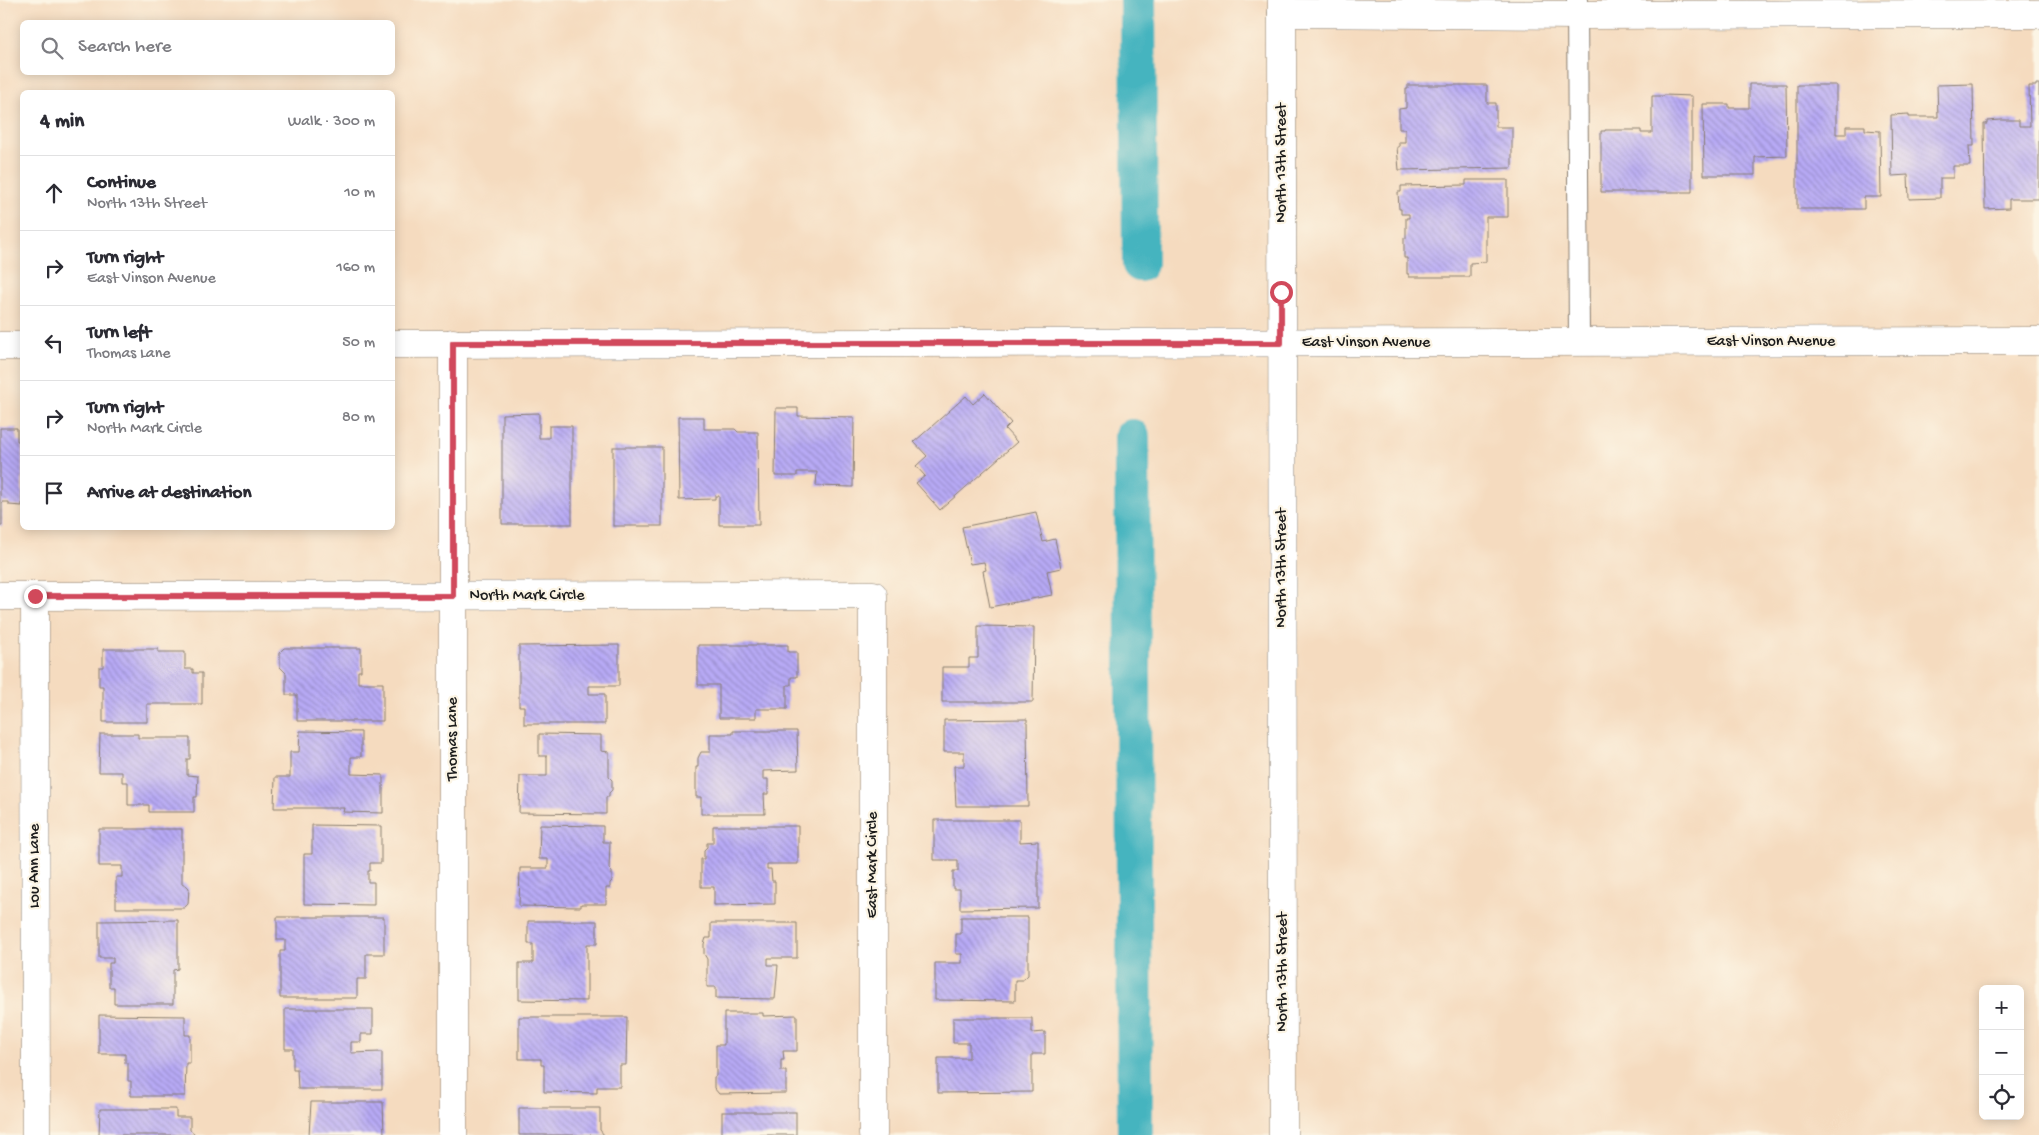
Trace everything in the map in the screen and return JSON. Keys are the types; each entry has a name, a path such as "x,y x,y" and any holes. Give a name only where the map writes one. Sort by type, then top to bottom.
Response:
{"street":[{"path":"1282,6 2039,14"},
{"name":"North 13th Street","path":"1282,6 1283,1135"},
{"name":"East Vinson Avenue","path":"395,344 2039,341"},
{"name":"Thomas Lane","path":"453,343 453,1135"},
{"path":"0,346 20,346"},
{"name":"North Mark Circle","path":"0,596 874,595"},
{"name":"East Mark Circle","path":"873,1135 874,595"},
{"name":"Lou Ann Lane","path":"35,596 36,1135"}],"lane":[{"path":"1577,8 1579,342"}],"building":[{"path":"1749,84 1786,84 1787,156 1755,157 1755,175 1704,175 1703,104 1729,104 1729,108 1749,108"},
{"path":"1973,84 1974,146 1969,146 1970,166 1953,166 1953,178 1940,178 1940,198 1909,199 1908,175 1892,176 1891,115 1909,114 1909,117 1938,117 1937,85"},
{"path":"2036,84 2039,84 2039,199 2009,199 2009,208 1985,209 1984,124 1987,124 1987,121 2019,120 2019,126 2030,126 2029,86 2036,86"},
{"path":"1408,85 1487,85 1487,103 1496,103 1496,127 1512,127 1512,168 1399,170 1397,147 1399,147 1399,142 1405,142 1405,129 1399,129 1399,109 1406,108 1406,89 1408,89"},
{"path":"1797,85 1836,85 1836,134 1846,134 1846,126 1865,126 1865,130 1880,131 1881,197 1864,197 1864,209 1797,209"},
{"path":"1652,96 1692,96 1692,192 1601,192 1601,131 1641,130 1641,133 1652,133"},
{"path":"1466,180 1508,180 1508,217 1486,217 1486,262 1470,263 1470,277 1409,277 1409,274 1407,274 1407,258 1404,258 1404,238 1406,238 1406,218 1409,218 1409,214 1401,214 1401,209 1399,209 1398,192 1401,192 1401,186 1466,185"},
{"path":"985,393 1011,423 1005,429 1017,442 940,510 916,483 925,476 916,466 927,456 914,442 966,396 973,404"},
{"path":"776,408 798,408 798,416 854,417 853,487 816,486 817,472 797,472 797,476 775,476"},
{"path":"539,413 539,438 549,438 549,426 572,426 572,524 502,524 502,414"},
{"path":"678,417 704,417 704,429 735,429 738,432 758,432 759,525 719,525 719,496 715,496 715,499 679,500"},
{"path":"0,428 17,428 17,441 20,441 20,506 2,502 2,526 0,526"},
{"path":"613,447 662,447 662,526 613,526"},
{"path":"1036,512 1043,542 1055,539 1061,568 1047,571 1052,595 990,607 983,571 986,570 984,562 970,564 962,527"},
{"path":"978,626 1034,627 1033,702 942,702 942,667 969,667 969,658 978,658"},
{"path":"619,645 619,686 589,686 589,694 605,694 605,724 524,724 524,706 519,706 519,646"},
{"path":"698,645 788,645 788,652 797,652 797,677 791,677 791,685 787,685 787,709 756,709 756,718 719,718 719,685 698,685"},
{"path":"284,648 361,648 361,671 358,671 358,683 383,683 383,721 297,721 297,695 286,695 286,673 280,667 280,652"},
{"path":"103,649 158,649 158,652 185,652 185,669 193,669 193,673 202,673 202,704 147,704 147,722 103,722 103,686 99,686 99,667 103,667"},
{"path":"1027,719 1028,806 956,806 954,766 964,766 964,752 944,752 944,720"},
{"path":"300,731 361,732 361,757 351,757 351,774 383,775 383,813 343,812 344,808 274,808 275,777 290,777 290,752 299,752"},
{"path":"733,731 797,731 798,770 763,771 763,779 768,779 768,794 764,794 765,814 701,814 701,797 696,797 696,767 698,767 698,758 701,752 710,752 710,734 733,734"},
{"path":"100,734 138,734 138,738 190,738 190,759 187,759 187,775 198,776 197,797 194,797 194,812 149,812 149,805 128,805 128,782 122,782 122,772 99,772"},
{"path":"539,734 601,735 601,751 609,752 609,777 612,780 612,790 609,793 609,797 606,797 606,814 519,813 520,776 547,776 547,756 539,756"},
{"path":"934,820 1020,820 1020,842 1038,841 1038,908 960,909 960,889 953,889 953,871 958,871 958,860 934,860"},
{"path":"312,825 381,826 381,863 370,863 370,871 368,871 368,882 374,882 374,905 304,904 304,854 312,854"},
{"path":"540,825 603,826 603,842 610,842 609,869 612,872 610,888 606,888 606,904 581,904 581,907 519,906 520,868 548,868 548,859 539,859"},
{"path":"713,826 798,826 798,864 767,864 767,869 771,869 772,881 775,881 775,904 714,905 714,887 701,887 701,859 704,859 704,850 707,847 707,843 713,843"},
{"path":"99,829 182,829 182,884 189,888 188,904 184,908 116,908 116,877 122,877 122,866 99,866"},
{"path":"277,917 384,917 384,954 366,954 366,979 357,979 357,998 280,998 280,951 285,951 285,940 277,940"},
{"path":"961,917 1028,917 1028,975 1023,980 1015,980 1015,1001 935,1000 935,963 962,963 962,954 956,954 956,934 961,934"},
{"path":"178,920 178,969 173,970 173,1004 114,1004 114,987 109,987 109,963 113,963 113,958 99,958 99,921"},
{"path":"528,921 597,921 597,944 587,944 587,1001 519,1000 519,963 533,963 533,944 528,944"},
{"path":"711,923 797,923 797,958 768,958 768,965 778,965 775,999 716,998 716,987 707,987 707,959 704,954 706,938 711,938"},
{"path":"285,1009 373,1009 373,1034 361,1034 361,1042 351,1042 351,1053 382,1052 382,1089 298,1089 297,1069 293,1069 293,1049 285,1049"},
{"path":"724,1013 763,1013 763,1016 797,1015 797,1051 783,1051 784,1060 781,1060 781,1071 786,1071 786,1093 719,1094 714,1088 716,1045 724,1045"},
{"path":"99,1015 185,1016 185,1035 190,1035 190,1063 186,1063 185,1096 131,1096 131,1081 128,1081 128,1063 125,1063 125,1054 99,1054"},
{"path":"519,1017 627,1017 626,1065 620,1065 620,1087 597,1087 597,1093 544,1092 544,1065 541,1065 541,1059 519,1059"},
{"path":"953,1018 1032,1018 1032,1033 1045,1032 1045,1054 1032,1054 1032,1092 938,1093 938,1058 969,1058 969,1043 953,1043"},
{"path":"311,1102 383,1102 384,1135 309,1135"},
{"path":"519,1108 600,1108 600,1130 604,1135 519,1135"},
{"path":"100,1109 176,1109 176,1117 190,1117 190,1130 194,1135 99,1135"},
{"path":"722,1112 796,1112 796,1135 722,1135"}],"waterway":[{"path":"1138,0 1140,264"},
{"path":"1132,437 1135,1135"}],"route":[{"path":"35,596 453,596 453,343 1281,343 1281,292"}]}
